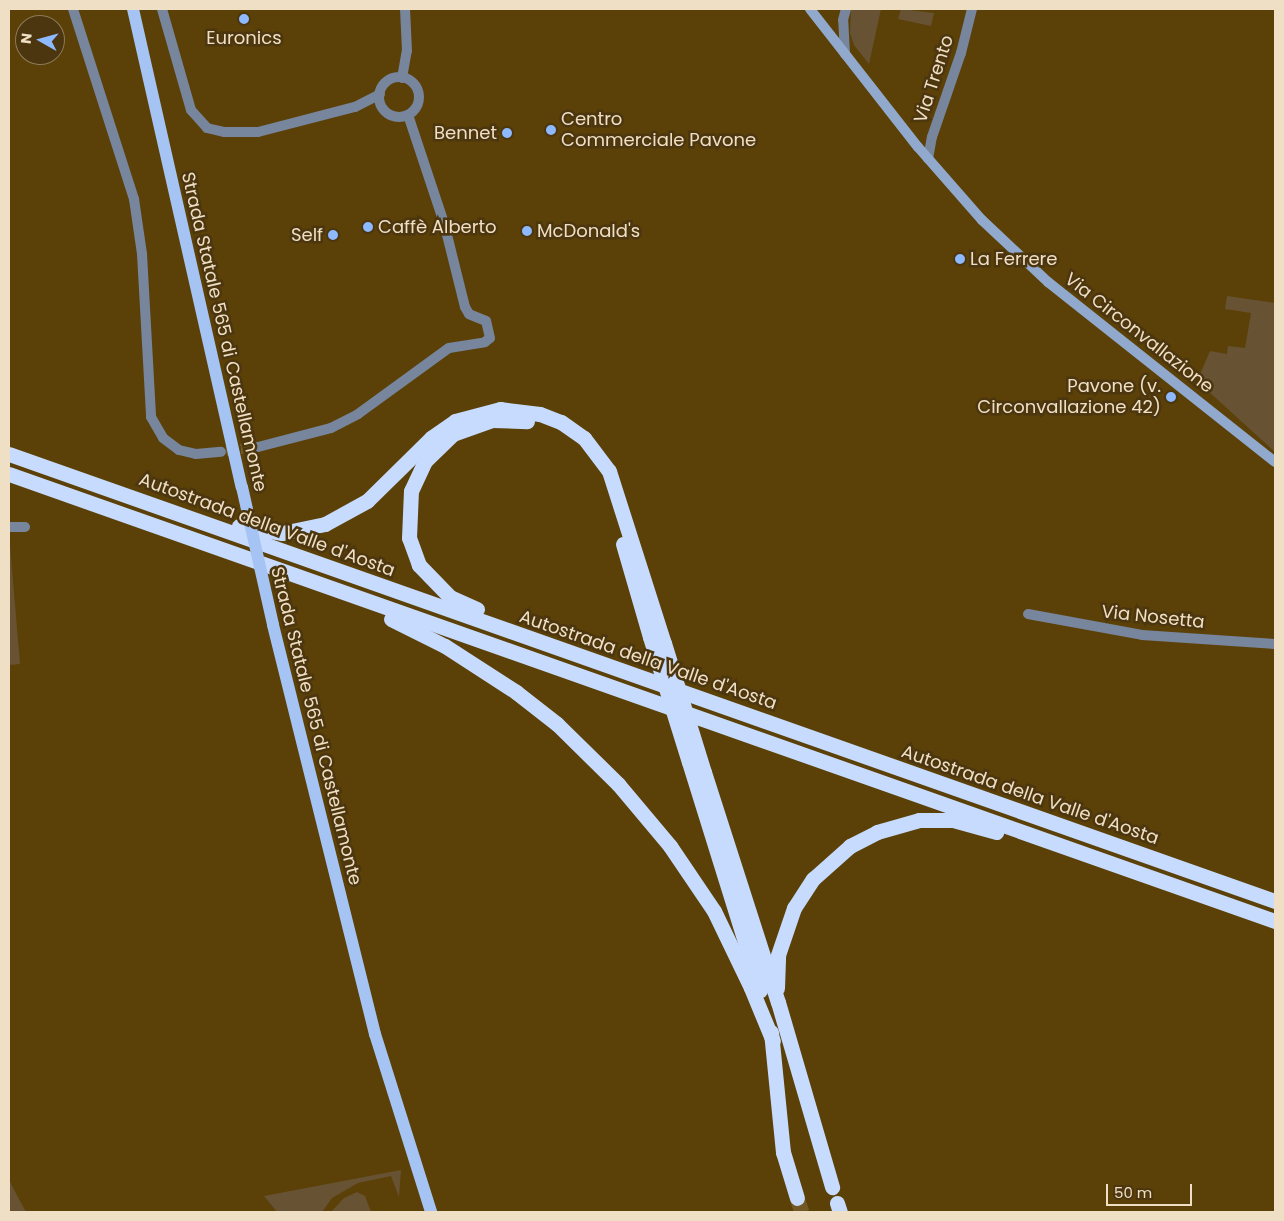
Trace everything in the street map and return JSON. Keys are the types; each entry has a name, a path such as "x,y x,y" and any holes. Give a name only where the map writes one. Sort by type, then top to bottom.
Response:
{"highway":[{"path":"123,494 157,499 246,528 282,533 295,532 333,520 367,501 431,438 455,420 500,409 540,414 561,422 584,438 609,471 778,1002 832,1187"},
{"path":"574,653 509,621 456,600 438,587 419,565 409,538 410,491 416,475 434,450 466,428 492,420 533,422 562,434 585,453 605,487 689,762 746,936 773,1041 784,1152 797,1198"},
{"name":"Autostrada della Valle d'Aosta","path":"9,454 1275,901"},
{"name":"Autostrada della Valle d'Aosta","path":"9,474 1275,921"},
{"path":"305,578 352,605 425,634 482,668 557,724 593,758 670,846 714,911 751,988 773,1041"},
{"path":"778,1002 778,955 794,908 825,867 863,839 904,823 936,819 982,828 1031,844 1081,852"}],"main road":[{"name":"Strada Statale 565 di Castellamonte","path":"133,9 272,625 375,1034 431,1212"},
{"name":"Via Circonvallazione","path":"813,11 928,160 982,220 1048,282 1275,462"}],"street":[{"path":"73,9 134,199 142,254 152,418 164,438 179,450 196,454 221,452"},
{"path":"162,9 192,110 207,128 224,132 258,132 355,107 380,94 390,80 402,78 413,84 418,95 416,106 408,115 396,117 385,112 380,94"},
{"path":"402,78 408,51 405,9"},
{"path":"845,54 843,20 846,9"},
{"name":"Via Trento","path":"928,160 932,137 961,53 972,9"},
{"path":"258,446 331,428 358,414 449,348 485,342 490,338 486,322 470,314 465,307 444,223 408,115"},
{"path":"9,527 25,527"},
{"name":"Via Nosetta","path":"1028,614 1142,635 1275,644"}],"shaded area":[{"path":"851,9 881,9 869,64 854,45 850,33"},
{"path":"901,9 934,13 931,26 898,19"},
{"path":"1227,296 1275,303 1275,452 1197,381 1210,351 1227,354 1228,346 1245,348 1251,313 1225,309"},
{"path":"9,534 20,664 9,665"},
{"path":"401,1170 399,1197 391,1176 358,1183 332,1198 322,1212 277,1212 264,1196"},
{"path":"9,1179 11,1184 26,1212 9,1212"},
{"path":"357,1192 365,1196 371,1212 331,1212 344,1198"}],"tunnel":[{"path":"226,451 258,447"},
{"path":"797,1198 802,1212"}],"place":[{"name":"Euronics","path":"244,19"},
{"name":"Centro Commerciale Pavone","path":"551,130"},
{"name":"Bennet","path":"507,133"},
{"name":"Caffè Alberto","path":"368,227"},
{"name":"McDonald's","path":"527,231"},
{"name":"Self","path":"333,235"},
{"name":"La Ferrere","path":"960,259"},
{"name":"Pavone (v. Circonvallazione 42)","path":"1171,397"}]}
